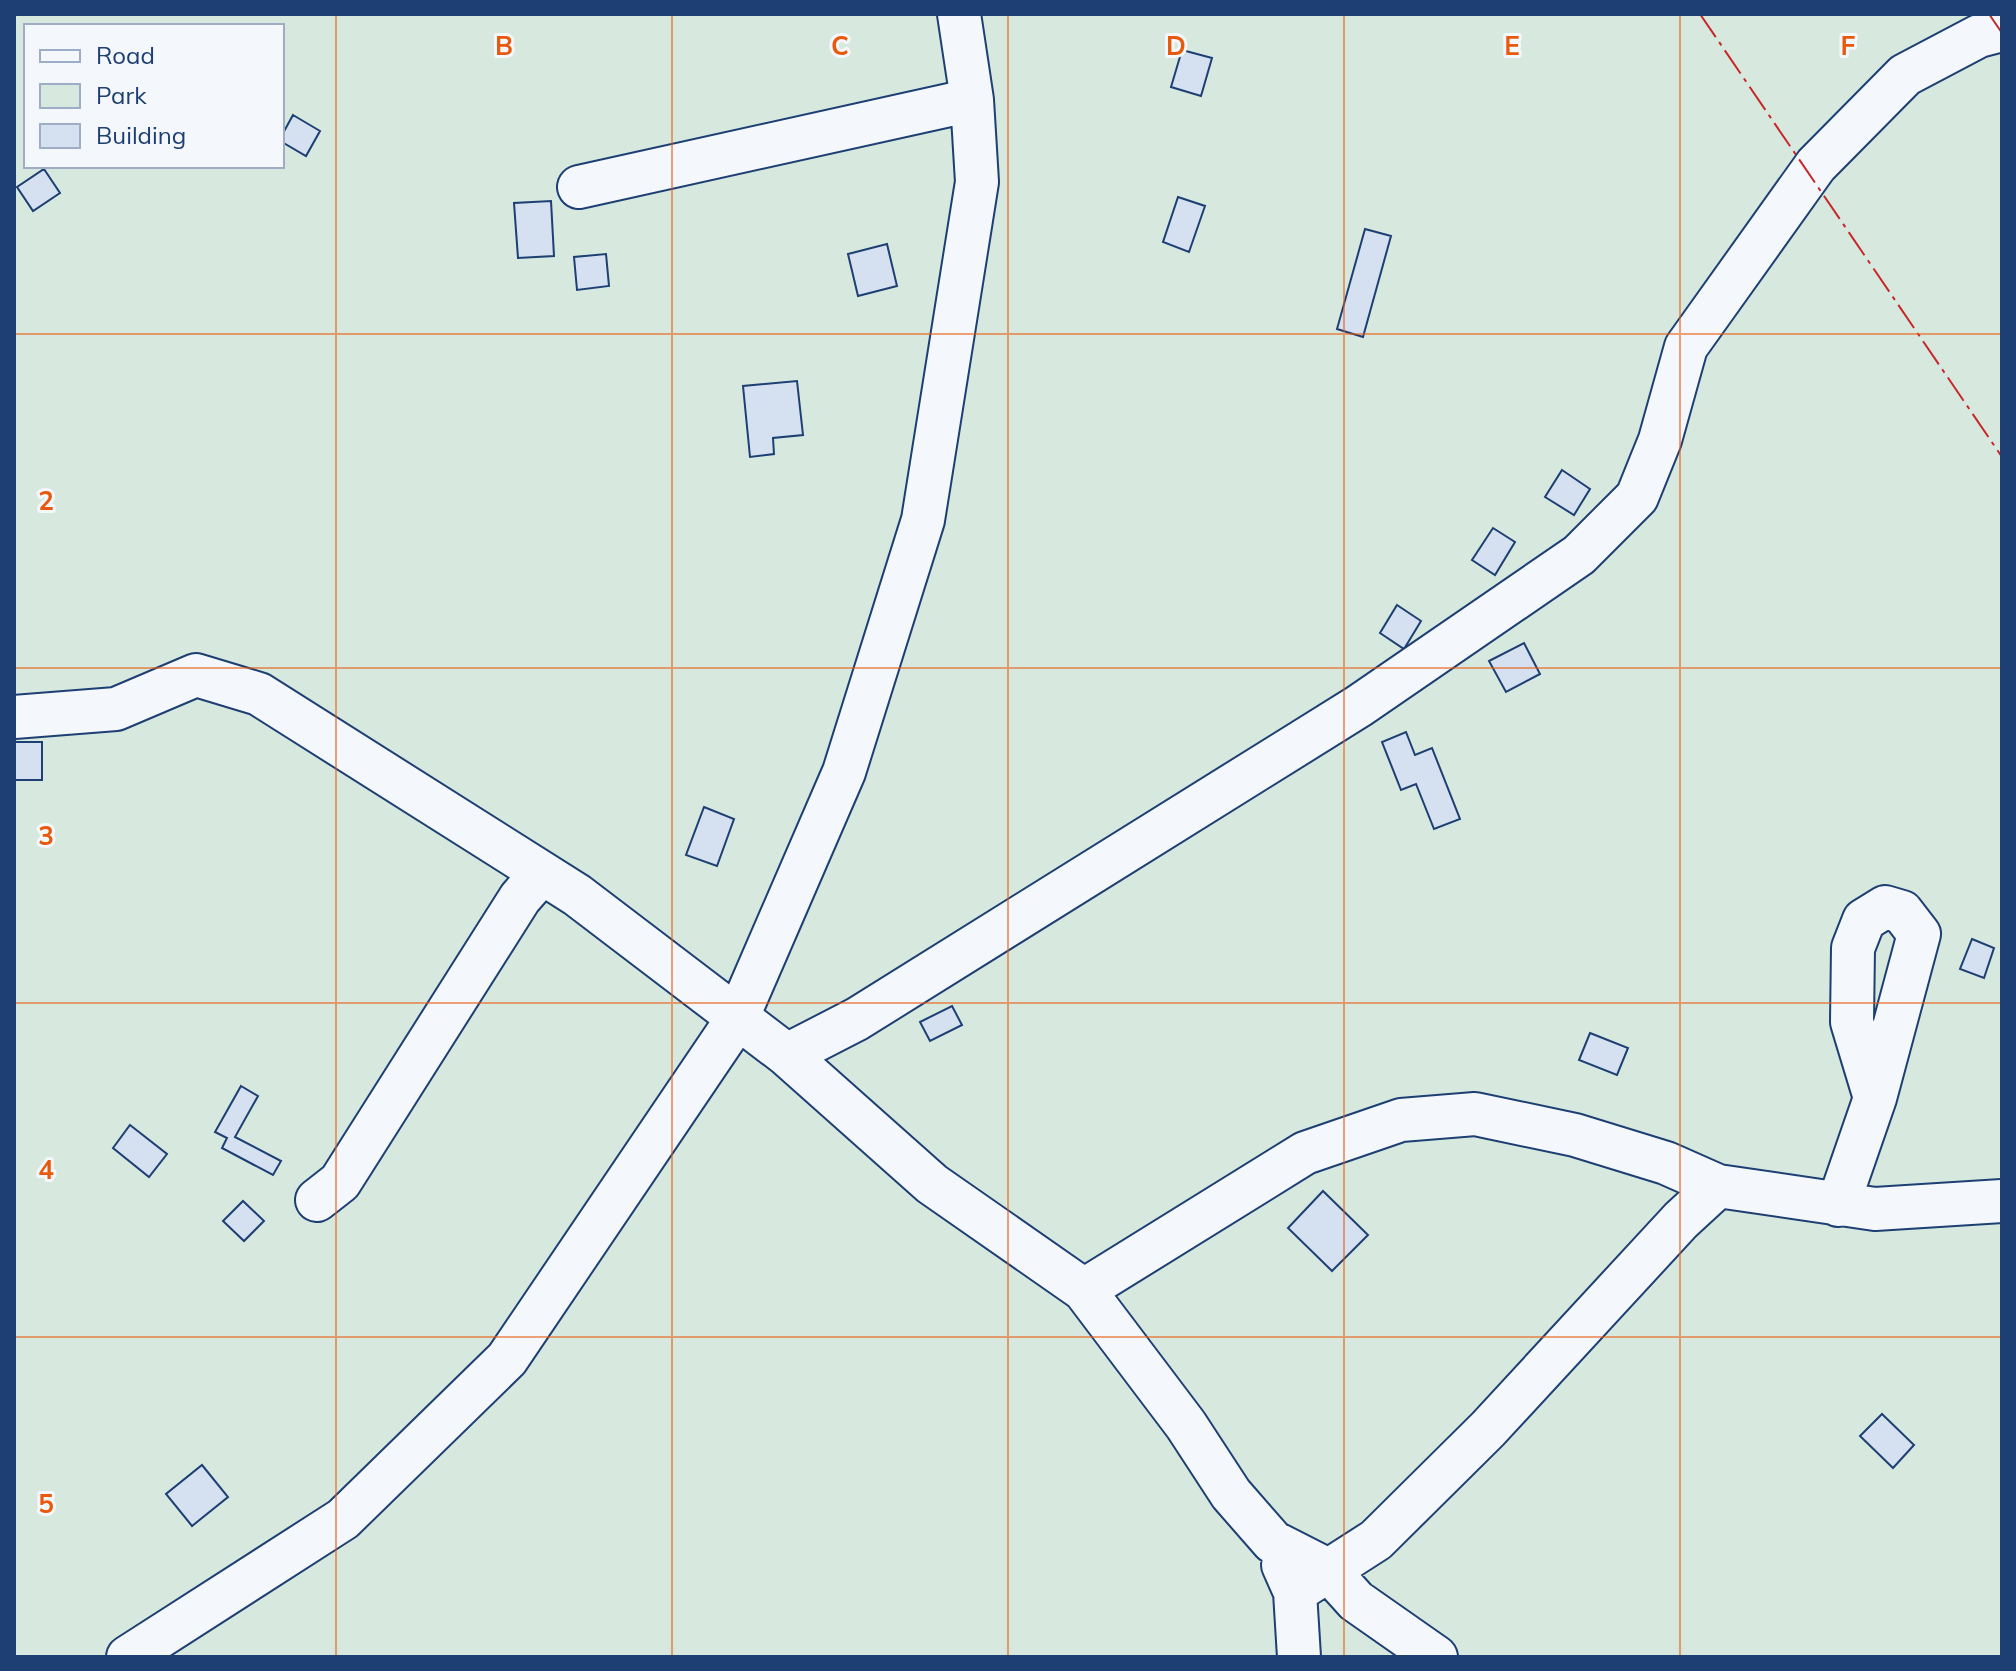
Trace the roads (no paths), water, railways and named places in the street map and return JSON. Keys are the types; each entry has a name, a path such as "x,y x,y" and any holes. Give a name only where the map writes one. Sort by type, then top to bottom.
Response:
{"street":[{"path":"128,1657 343,1519 507,1359 737,1019 844,772 923,520 977,182 972,100 959,14"},
{"path":"787,1055 857,1019 1359,706 1579,555 1637,497 1660,440 1686,347 1816,165 1905,75 1979,36 2002,30"},
{"path":"579,187 972,100"},
{"path":"14,717 116,709 196,675 259,694 577,895 787,1055 932,1184 1084,1290 1186,1425 1231,1494 1273,1542 1311,1581 1356,1601 1436,1657"},
{"path":"317,1200 340,1182 520,898 542,873"},
{"path":"1838,1205 1875,1098"},
{"path":"1084,1290 1305,1153 1401,1120 1475,1114 1560,1132 1666,1163 1718,1186 1759,1190 1838,1205 1875,1209 2002,1201"},
{"path":"1299,1657 1311,1581 1376,1540 1488,1429 1681,1220 1718,1186"}]}
